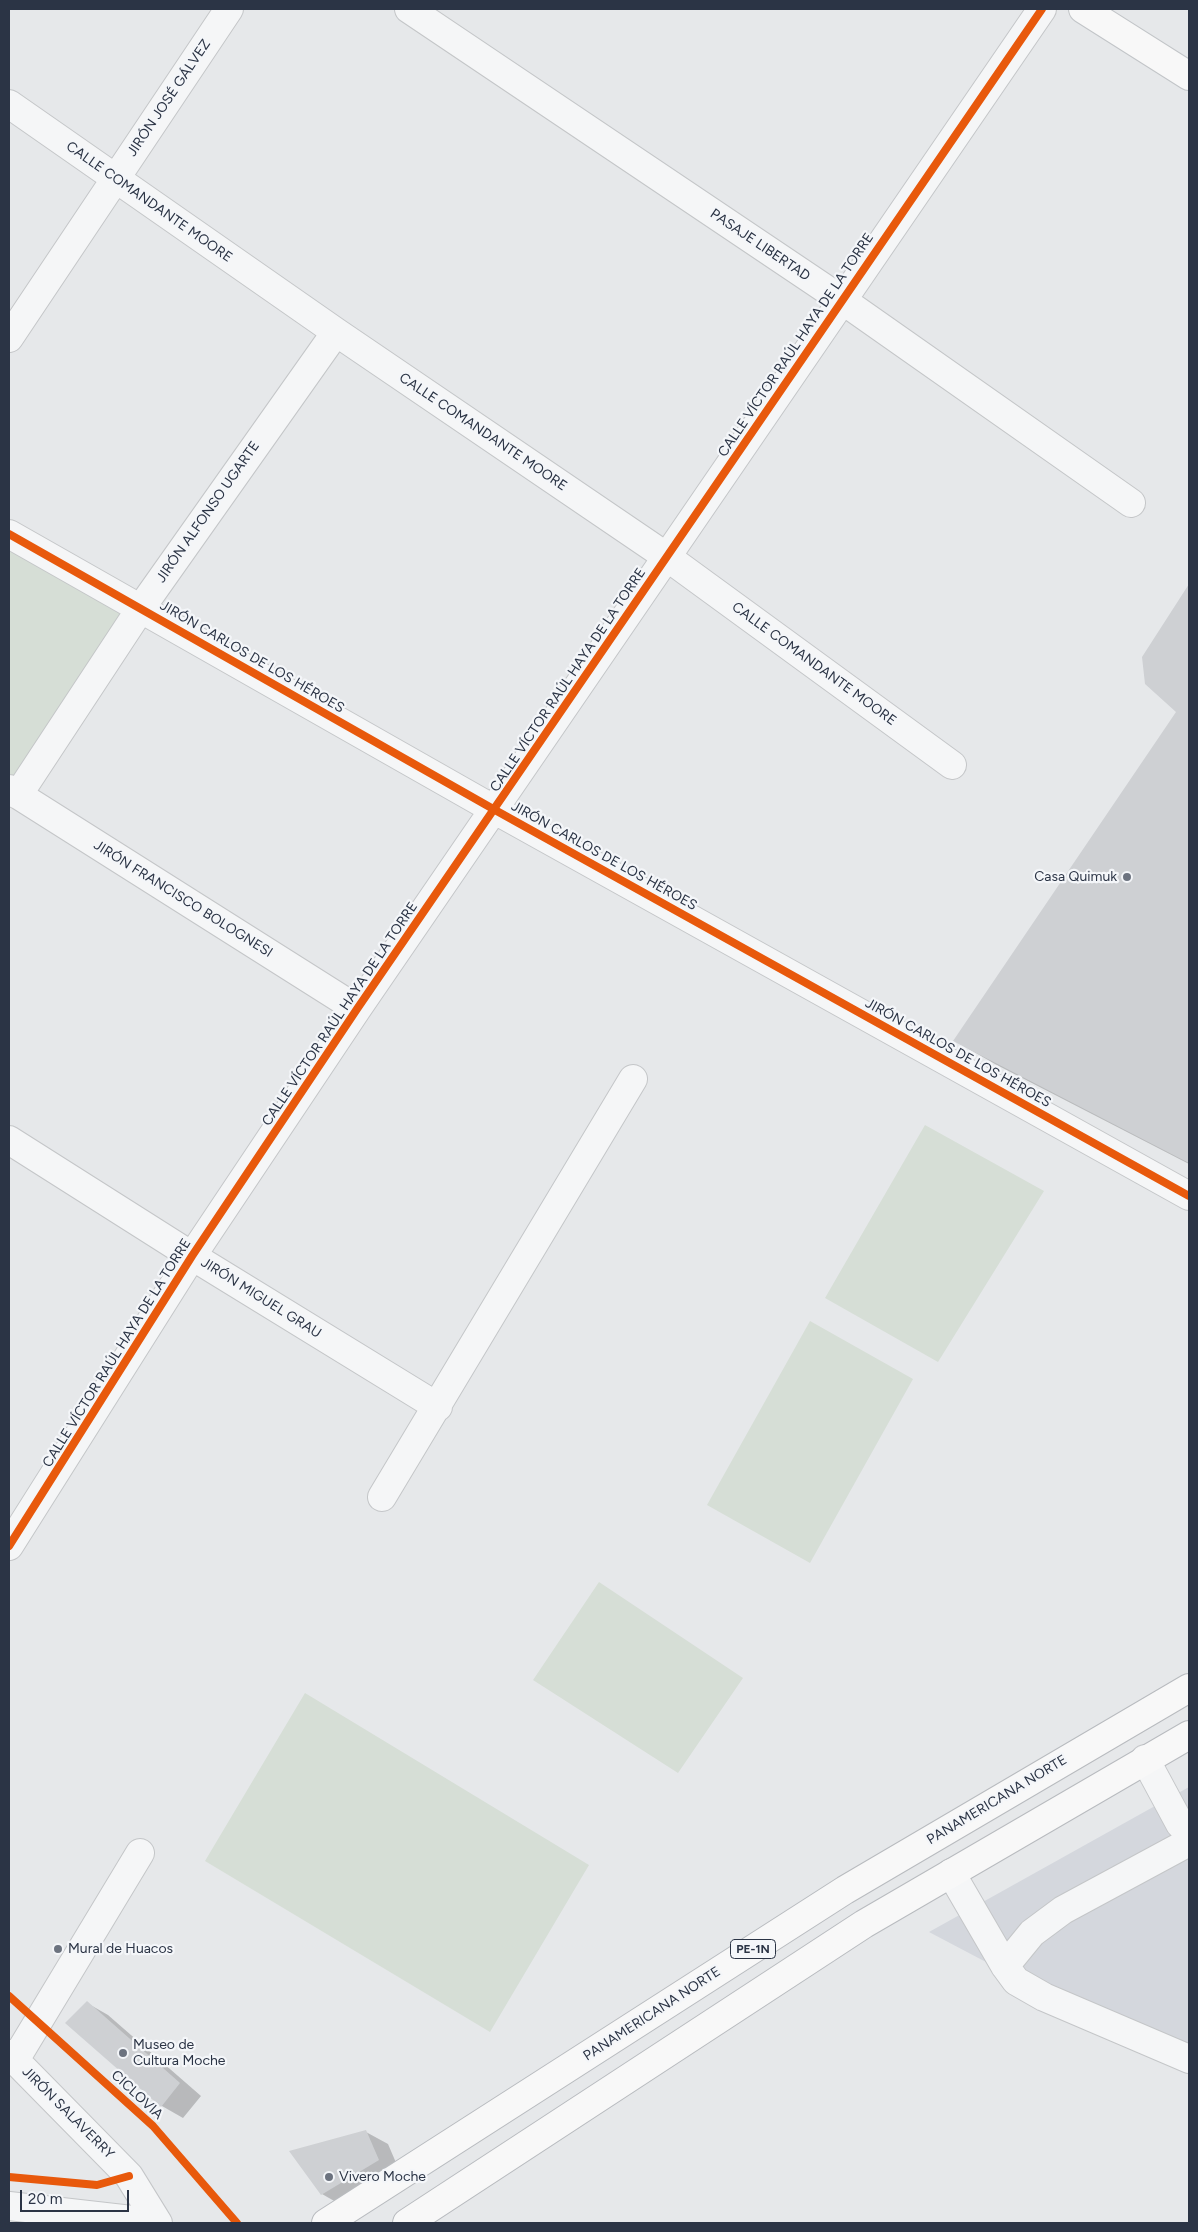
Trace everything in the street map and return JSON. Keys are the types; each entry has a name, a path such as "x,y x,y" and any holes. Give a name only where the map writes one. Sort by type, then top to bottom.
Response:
{"main road":[{"path":"1083,9 1189,76"},
{"name":"PANAMERICANA NORTE","path":"326,2223 845,1890 1189,1688"},
{"name":"PE-1N","path":"407,2223 864,1924 1189,1735"}],"street":[{"name":"JIRÓN JOSÉ GÁLVEZ","path":"9,338 229,9"},
{"name":"PASAJE LIBERTAD","path":"409,9 842,300 1132,503"},
{"name":"CALLE VÍCTOR RAÚL HAYA DE LA TORRE","path":"9,1546 192,1256 357,1009 1042,9"},
{"name":"CALLE COMANDANTE MOORE","path":"9,104 336,332 667,557 952,765"},
{"name":"JIRÓN ALFONSO UGARTE","path":"13,792 336,332"},
{"name":"JIRÓN CARLOS DE LOS HÉROES","path":"9,534 495,810 1189,1196"},
{"name":"JIRÓN FRANCISCO BOLOGNESI","path":"13,792 357,1009"},
{"path":"382,1497 438,1407 633,1078"},
{"name":"JIRÓN MIGUEL GRAU","path":"9,1140 192,1256 438,1407"},
{"path":"1145,1759 1180,1824 1189,1833"},
{"path":"1005,1966 1032,1933 1063,1910 1189,1842"},
{"path":"12,2057 140,1853"},
{"path":"951,1873 1005,1966 1016,1981 1044,1997 1189,2059"},
{"name":"JIRÓN SALAVERRY","path":"12,2057 129,2176 158,2223"},
{"path":"9,2206 158,2223"}],"shaded area":[{"path":"9,542 130,611 14,784 9,781"},
{"path":"925,1125 1044,1191 938,1362 825,1298"},
{"path":"810,1321 913,1379 810,1563 707,1505"},
{"path":"599,1582 743,1678 678,1773 533,1680"},
{"path":"305,1693 589,1865 490,2032 205,1861"},
{"path":"1189,1787 1189,2069 929,1932"}],"building":[{"name":"Casa Quimuk","path":"1189,584 1189,1163 953,1041 1176,712 1145,684 1142,657"},
{"name":"Museo de Cultura Moche","path":"87,2001 180,2083 161,2107 65,2023"},
{"name":"Vivero Moche","path":"366,2130 379,2160 321,2195 289,2151"}],"cycle path":[{"path":"9,1546 192,1256 357,1009 1042,9"},
{"path":"9,534 495,810 1189,1196"},
{"name":"CICLOVIA","path":"9,1996 153,2126 237,2223"},
{"path":"9,2177 97,2185 129,2176"}],"place":[{"name":"Casa Quimuk","path":"1127,877"},
{"name":"Mural de Huacos","path":"58,1949"},
{"name":"Museo de Cultura Moche","path":"123,2053"},
{"name":"Vivero Moche","path":"329,2177"}]}
